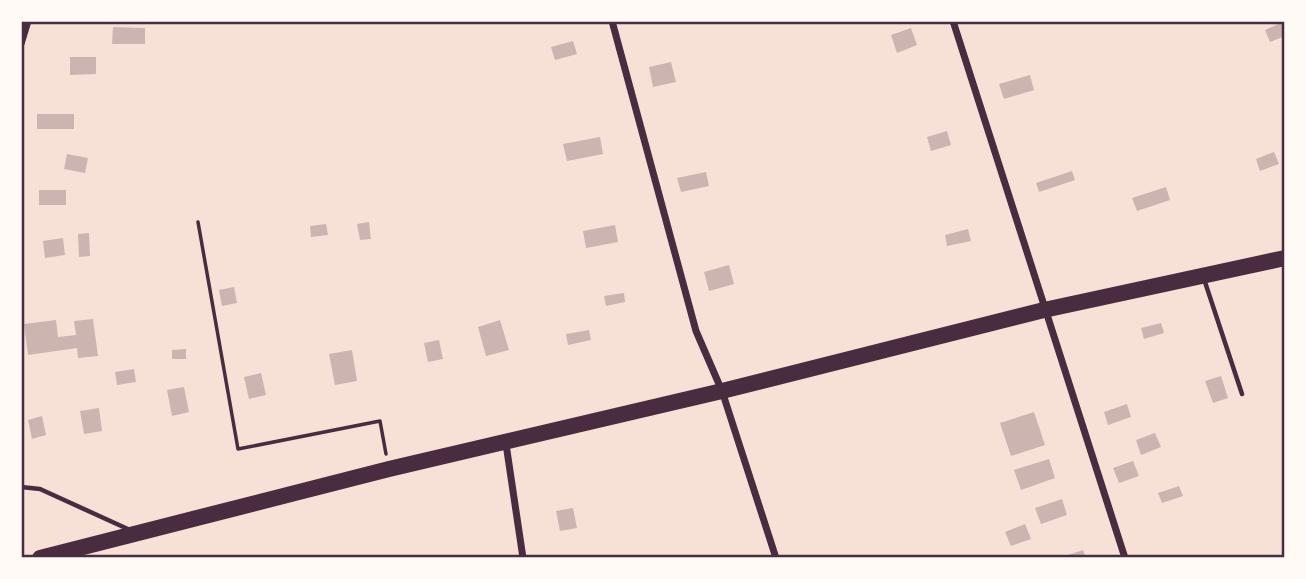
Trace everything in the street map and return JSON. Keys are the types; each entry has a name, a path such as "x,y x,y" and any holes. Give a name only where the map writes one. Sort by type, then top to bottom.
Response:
{"main road":[{"path":"40,558 389,469 506,444 1044,310 1285,258"}],"street":[{"path":"21,44 28,21"},
{"path":"612,21 696,331 722,391 776,558"},
{"path":"953,21 1125,558"},
{"path":"506,444 523,558"}],"lane":[{"path":"1203,275 1242,394"},
{"path":"21,487 40,489 137,533"}],"path":[{"path":"198,222 238,449 380,421 389,469"}],"building":[{"path":"1285,21 1285,36 1270,42 1265,30"},
{"path":"113,27 145,28 145,44 112,44"},
{"path":"911,28 917,45 897,53 891,35"},
{"path":"573,41 577,54 555,60 551,47"},
{"path":"70,57 96,57 96,74 70,75"},
{"path":"671,62 676,82 653,87 649,67"},
{"path":"1030,75 1034,90 1004,99 999,84"},
{"path":"37,114 74,114 74,129 37,129"},
{"path":"947,131 951,145 931,151 927,137"},
{"path":"600,137 603,154 567,161 563,144"},
{"path":"1274,152 1279,164 1260,171 1256,159"},
{"path":"67,154 88,158 85,173 64,169"},
{"path":"1072,171 1075,180 1039,192 1036,183"},
{"path":"706,172 709,186 681,192 677,178"},
{"path":"1166,187 1170,200 1137,211 1132,198"},
{"path":"39,190 66,190 66,205 39,205"},
{"path":"369,222 371,239 360,240 357,224"},
{"path":"326,224 328,235 311,237 310,226"},
{"path":"615,225 618,242 586,248 583,231"},
{"path":"968,229 971,241 947,246 945,235"},
{"path":"89,233 90,256 79,257 78,234"},
{"path":"63,238 65,255 45,258 43,241"},
{"path":"729,265 734,284 709,291 704,272"},
{"path":"234,287 237,303 222,306 219,290"},
{"path":"624,293 625,302 606,306 604,296"},
{"path":"93,319 98,356 78,358 77,348 28,355 24,324 56,320 58,337 76,335 74,321"},
{"path":"500,320 509,350 486,356 478,327"},
{"path":"1161,323 1164,333 1144,339 1141,328"},
{"path":"589,330 591,340 568,345 566,334"},
{"path":"439,340 443,359 428,362 424,343"},
{"path":"186,349 186,359 172,359 172,350"},
{"path":"352,350 357,381 335,385 329,354"},
{"path":"134,369 136,382 117,385 115,372"},
{"path":"261,373 266,395 249,399 244,377"},
{"path":"1221,376 1228,398 1213,403 1205,381"},
{"path":"184,387 189,412 172,416 167,390"},
{"path":"1127,404 1131,417 1108,425 1104,412"},
{"path":"99,408 102,431 84,434 80,411"},
{"path":"1034,412 1045,445 1011,456 1000,423"},
{"path":"42,416 46,435 32,439 28,420"},
{"path":"1155,433 1161,447 1141,455 1136,440"},
{"path":"1049,459 1055,478 1021,490 1014,470"},
{"path":"1133,461 1139,476 1119,483 1113,468"},
{"path":"1179,486 1183,496 1162,503 1158,493"},
{"path":"1062,499 1067,515 1041,524 1035,508"},
{"path":"573,508 577,528 560,531 556,511"},
{"path":"1025,524 1031,539 1011,546 1005,532"},
{"path":"1083,550 1086,558 1059,558"}]}
